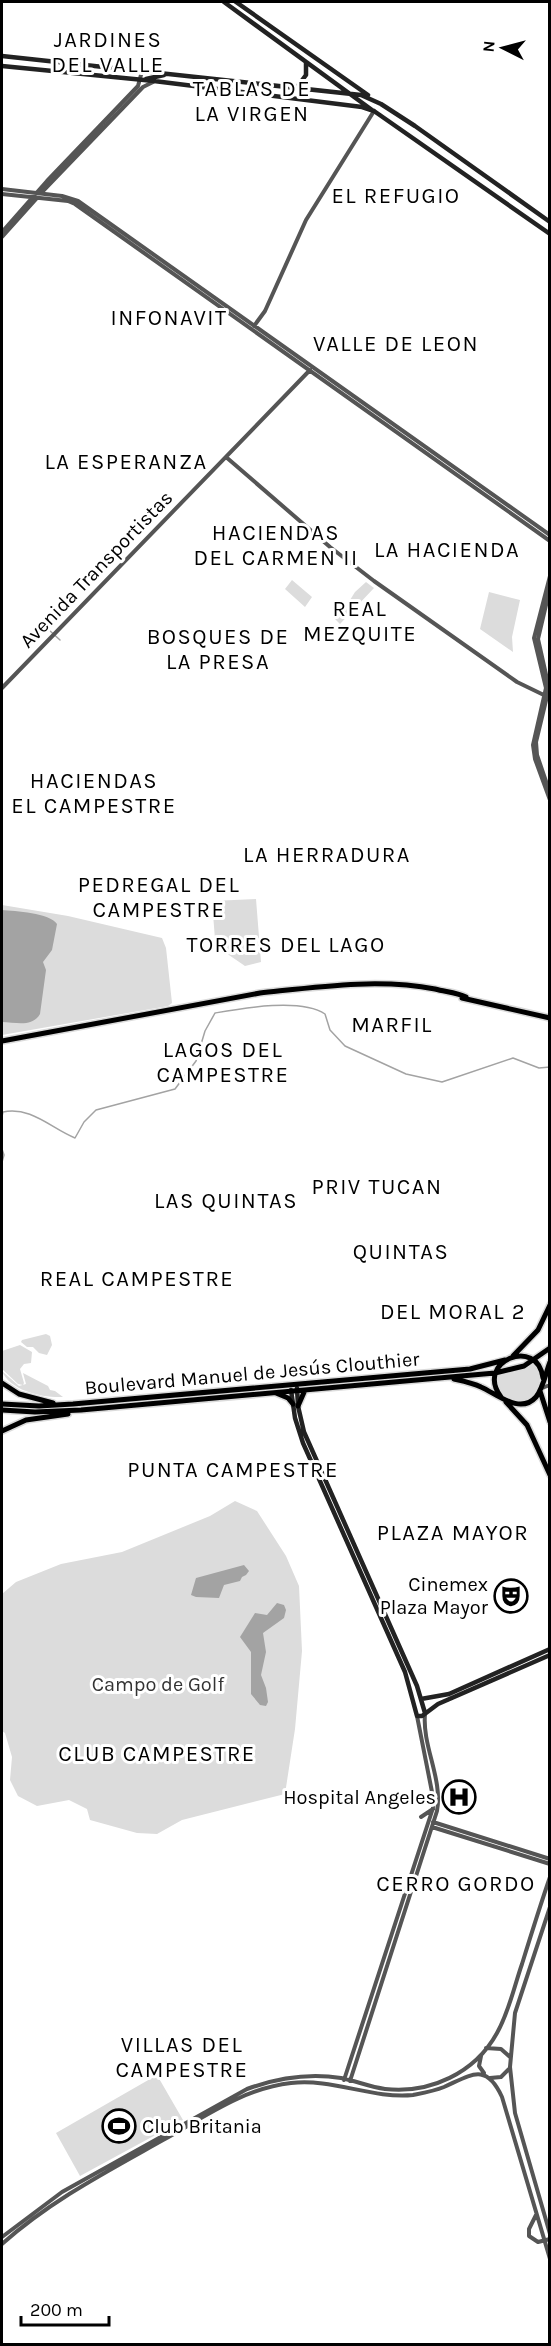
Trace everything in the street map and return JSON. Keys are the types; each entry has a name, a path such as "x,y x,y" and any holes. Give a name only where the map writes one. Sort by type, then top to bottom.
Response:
{"main road":[{"path":"224,2 549,234"},
{"path":"236,2 549,222"},
{"path":"2,56 349,92 381,104"},
{"path":"297,87 306,75 308,67 304,59"},
{"path":"2,66 154,81 344,104 374,111"},
{"path":"140,71 143,87"},
{"path":"140,71 139,75 142,80"},
{"path":"142,80 173,74"},
{"path":"448,161 457,162 459,159"},
{"path":"2,1041 260,993 369,984 406,984 438,990 549,1018"},
{"path":"512,1357 538,1330 549,1305"},
{"path":"495,1373 515,1369 534,1360 549,1348"},
{"path":"512,1357 523,1356 534,1360 542,1371 543,1379"},
{"name":"Boulevard Manuel de Jesús Clouthier","path":"2,1404 39,1406 294,1388 470,1369 512,1357"},
{"path":"505,1360 495,1373 495,1385 504,1400 527,1425 549,1475"},
{"path":"549,1362 541,1390 549,1422"},
{"name":"Boulevard Manuel de Jesús Clouthier","path":"48,1414 274,1393 294,1388 305,1390 495,1373"},
{"path":"444,1378 480,1386 504,1400 517,1404 535,1398 541,1390"},
{"path":"2,1383 26,1396 60,1404"},
{"path":"373,1393 380,1383"},
{"path":"294,1388 295,1405 304,1444 405,1672 417,1716 438,1704 546,1655 549,1649"},
{"path":"295,1405 305,1390"},
{"path":"274,1393 288,1398 295,1405 311,1448 418,1689 425,1713"},
{"path":"188,1401 191,1394"},
{"path":"2,1412 48,1414"},
{"path":"2,1431 26,1420 48,1414"},
{"path":"413,1701 449,1694 546,1655"},
{"path":"411,1692 417,1695 418,1689"},
{"path":"418,1689 434,1698"}],"street":[{"path":"2,232 142,80"},
{"path":"2,237 37,195 143,87 154,81"},
{"path":"253,327 265,311 306,220 374,111"},
{"path":"2,189 72,202 253,327 549,541"},
{"path":"2,194 37,195"},
{"path":"311,369 549,535"},
{"name":"Avenida Transportistas","path":"2,688 311,369"},
{"path":"226,457 330,547 374,581 517,682 547,697"},
{"path":"546,679 534,638 549,576"},
{"path":"549,588 538,639 547,697 536,746 549,793"},
{"path":"547,697 533,738 533,749 549,800"},
{"path":"541,1390 549,1385"},
{"path":"342,2085 438,1798 425,1733 425,1713"},
{"path":"348,2087 430,1836 432,1792 417,1716"},
{"path":"421,1817 433,1808"},
{"path":"431,1824 443,1830 549,1864"},
{"path":"431,1824 549,1859"},
{"path":"430,1836 443,1830"},
{"path":"2,2237 62,2192 247,2089 291,2077 321,2076 350,2080 384,2089 418,2089 450,2078 470,2066 497,2034 506,2014 549,1881"},
{"path":"549,1907 515,2013 510,2067 515,2113 549,2234"},
{"path":"486,2048 501,2049 511,2058"},
{"path":"481,2055 480,2068 498,2087 504,2103 549,2259"},
{"path":"2,2244 41,2211 72,2192 249,2094 266,2087 321,2082 383,2095 405,2095 436,2090 471,2074 501,2077 510,2067"},
{"path":"536,2214 528,2234 534,2240 549,2239"}],"green space":[{"path":"292,580 312,597 305,607 285,589"},
{"path":"366,582 374,588 340,624 332,616 342,606 345,608 355,592"},
{"path":"489,592 520,600 512,637 513,652 480,629"},
{"path":"256,899 261,962 245,966 226,953 216,952 212,901"},
{"path":"2,905 68,916 162,938 166,948 172,1003 168,1006 2,1035"},
{"path":"46,1334 50,1336 52,1345 47,1355 21,1342 22,1340"},
{"path":"20,1345 32,1352 31,1363 24,1364 20,1369 23,1385 18,1384 2,1369 2,1351"},
{"path":"533,1363 540,1380 536,1391 522,1402 506,1398 497,1385 497,1375 516,1372"},
{"path":"2,1371 19,1386 26,1384 23,1373 63,1397 28,1392 12,1384"},
{"name":"Campo de Golf","path":"235,1501 257,1511 286,1556 299,1586 302,1651 295,1729 285,1794 182,1820 157,1834 137,1833 90,1820 87,1809 69,1800 37,1806 18,1796 10,1780 12,1757 5,1733 2,1731 2,1594 16,1582 61,1564 122,1552 210,1516"},
{"name":"Club Britania","path":"157,2075 183,2120 80,2176 56,2133"}],"shaded area":[{"path":"2,910 40,915 57,924 52,950 43,962 46,970 40,1014 28,1023 2,1022"},
{"path":"244,1565 249,1571 246,1575 240,1581 224,1585 219,1598 191,1595 196,1578"},
{"path":"277,1603 284,1605 286,1610 284,1618 263,1633 266,1652 261,1675 266,1688 268,1702 266,1706 260,1705 251,1694 251,1652 240,1637 255,1613 267,1615"}],"waterway":[{"path":"49,630 60,640"},
{"path":"2,1116 3,1112 23,1112 75,1138 84,1122 96,1110 175,1089 196,1061 205,1031 215,1013 256,1007 287,1005 315,1009 325,1014 330,1030 345,1046 406,1074 442,1082 513,1058 539,1068 550,1067"},
{"path":"2,1149 4,1155 2,1162"}],"place":[{"name":"Cinemex Plaza Mayor","path":"511,1596"},
{"name":"Hospital Angeles","path":"459,1797"},
{"name":"Club Britania","path":"119,2126"}],"district":[{"name":"JARDINES DEL VALLE","path":"108,52"},
{"name":"TABLAS DE LA VIRGEN","path":"252,100"},
{"name":"EL REFUGIO","path":"396,195"},
{"name":"INFONAVIT","path":"169,317"},
{"name":"VALLE DE LEON","path":"396,343"},
{"name":"LA ESPERANZA","path":"126,461"},
{"name":"HACIENDAS DEL CARMEN II","path":"276,544"},
{"name":"LA HACIENDA","path":"447,549"},
{"name":"REAL MEZQUITE","path":"360,620"},
{"name":"BOSQUES DE LA PRESA","path":"218,648"},
{"name":"HACIENDAS EL CAMPESTRE","path":"94,792"},
{"name":"LA HERRADURA","path":"327,854"},
{"name":"PEDREGAL DEL CAMPESTRE","path":"159,896"},
{"name":"TORRES DEL LAGO","path":"286,944"},
{"name":"MARFIL","path":"392,1024"},
{"name":"LAGOS DEL CAMPESTRE","path":"223,1062"},
{"name":"PRIV TUCAN","path":"377,1186"},
{"name":"LAS QUINTAS","path":"226,1200"},
{"name":"QUINTAS","path":"401,1251"},
{"name":"REAL CAMPESTRE","path":"137,1278"},
{"name":"DEL MORAL 2","path":"453,1311"},
{"name":"PUNTA CAMPESTRE","path":"233,1469"},
{"name":"PLAZA MAYOR","path":"453,1532"},
{"name":"CLUB CAMPESTRE","path":"157,1753"},
{"name":"CERRO GORDO","path":"456,1883"},
{"name":"VILLAS DEL CAMPESTRE","path":"182,2056"}]}
